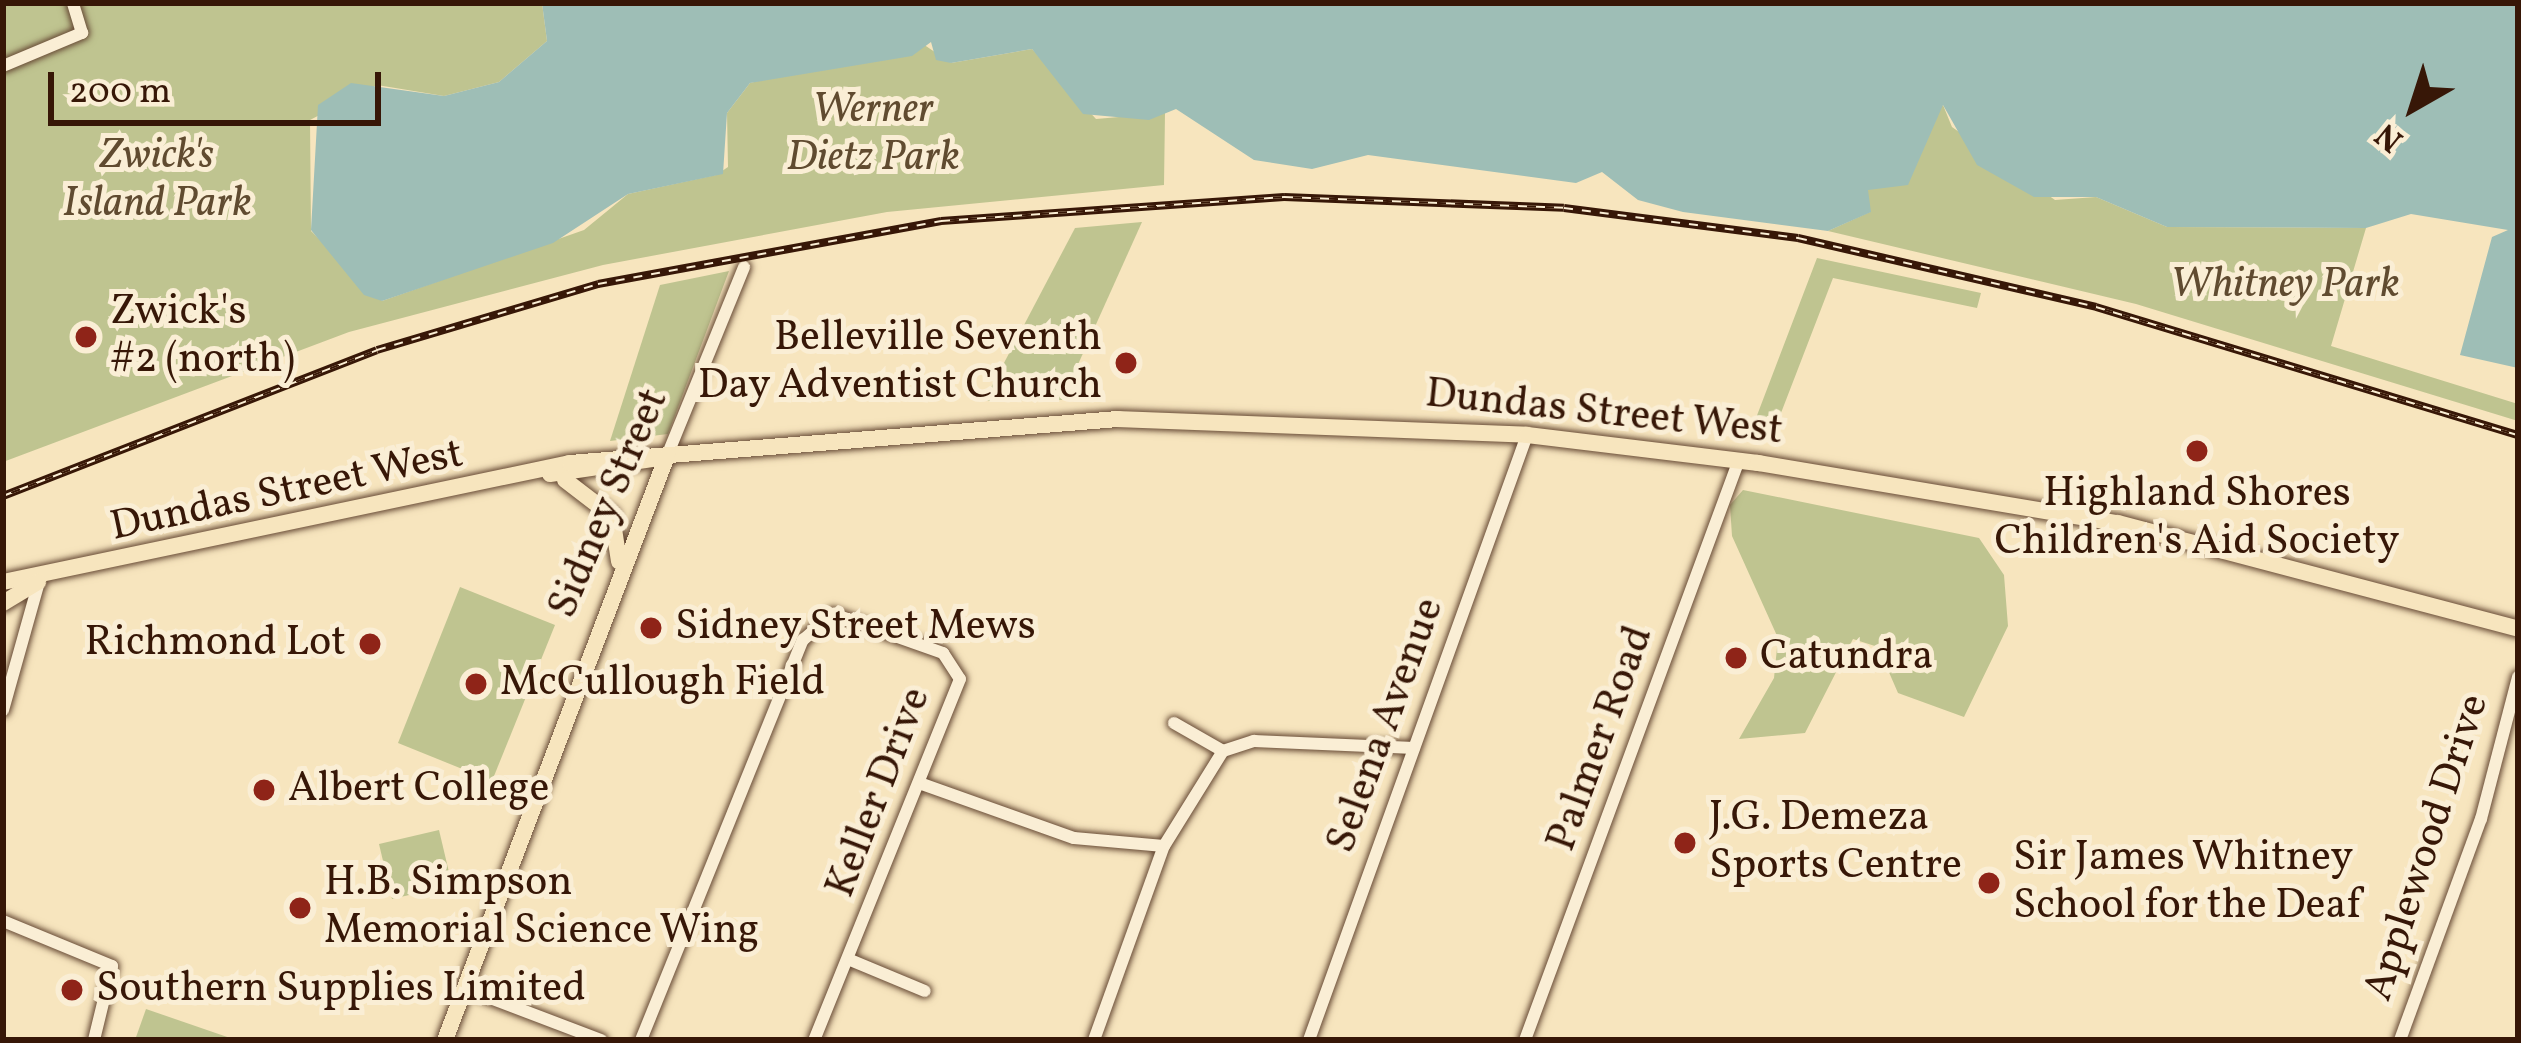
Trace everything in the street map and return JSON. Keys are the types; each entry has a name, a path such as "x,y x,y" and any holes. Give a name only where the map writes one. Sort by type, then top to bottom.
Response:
{"main road":[{"name":"Dundas Street West","path":"3,582 39,582 667,456 1118,419 1527,435 1738,460 2118,523 2518,629"},
{"name":"Sidney Street","path":"445,1040 619,568 667,456"},
{"path":"557,477 612,516 619,568"},
{"name":"Dundas Street West","path":"3,603 39,582"}],"street":[{"path":"3,66 82,34 73,3"},
{"name":"Sidney Street","path":"667,456 744,267"},
{"name":"Selena Avenue","path":"1309,1040 1527,435"},
{"name":"Palmer Road","path":"1525,1040 1738,460"},
{"path":"3,710 39,582"},
{"name":"Keller Drive","path":"641,1040 803,640 822,617 957,663 922,784 814,1040"},
{"name":"Applewood Drive","path":"2400,1040 2481,819 2518,676"},
{"path":"1174,723 1223,751"},
{"path":"1094,1040 1164,846 1223,751 1254,741 1414,748"},
{"path":"922,784 1074,838 1164,846"},
{"path":"3,922 112,966 94,1040"},
{"path":"848,959 925,991"},
{"path":"464,988 601,1040"}],"green space":[{"name":"Zwick's Island Park","path":"3,3 542,3 547,41 499,82 444,96 377,85 310,120 311,231 382,301 584,230 628,194 716,175 728,167 727,113 750,83 920,42 951,63 1032,49 1096,119 1165,113 1164,185 887,212 603,265 349,332 3,462"},
{"name":"Whitney Park","path":"1943,105 1952,127 2055,200 2096,197 2167,227 2366,228 2331,346 2518,404 2518,421 2136,304 1828,231 1870,212 1867,190"},
{"path":"1142,222 1062,400 984,401 1075,228"},
{"path":"1817,258 1981,293 1977,308 1833,278 1771,439 1748,439"},
{"path":"729,271 668,434 610,441 660,285"},
{"path":"1743,490 1979,538 2004,575 2008,626 1964,717 1898,693 1878,647 1853,639 1805,733 1739,739 1774,678 1778,638 1732,536 1730,505"},
{"name":"McCullough Field","path":"460,587 555,625 492,781 398,743"},
{"path":"439,830 452,885 392,899 379,844"},
{"path":"146,1009 236,1040 135,1040"}],"water":[{"path":"542,3 2518,3 2518,368 2460,355 2492,237 2508,230 2411,214 2366,228 2167,227 2096,197 2034,197 1977,165 1943,105 1908,185 1868,190 1871,212 1828,231 1683,212 1638,200 1602,172 1576,183 1368,155 1312,169 1254,160 1176,109 1149,120 1083,114 1032,49 951,63 936,60 931,42 912,56 750,83 727,113 723,174 628,194 553,243 382,301 364,295 311,230 318,105 351,83 444,96 499,82 547,41"}],"railway":[{"path":"3,496 377,350 598,284 941,221 1284,197 1564,208 1798,238 2096,307 2518,435"}],"place":[{"name":"Zwick's #2 (north)","path":"86,337"},
{"name":"Belleville Seventh Day Adventist Church","path":"1126,363"},
{"name":"Highland Shores Children's Aid Society","path":"2197,451"},
{"name":"Sidney Street Mews","path":"651,628"},
{"name":"Richmond Lot","path":"370,644"},
{"name":"Catundra","path":"1736,658"},
{"name":"McCullough Field","path":"476,684"},
{"name":"Albert College","path":"264,790"},
{"name":"J.G. Demeza Sports Centre","path":"1685,843"},
{"name":"Sir James Whitney School for the Deaf","path":"1989,883"},
{"name":"H.B. Simpson Memorial Science Wing","path":"300,908"},
{"name":"Southern Supplies Limited","path":"72,990"}],"park label":[{"name":"Werner Dietz Park","path":"873,135"}]}
